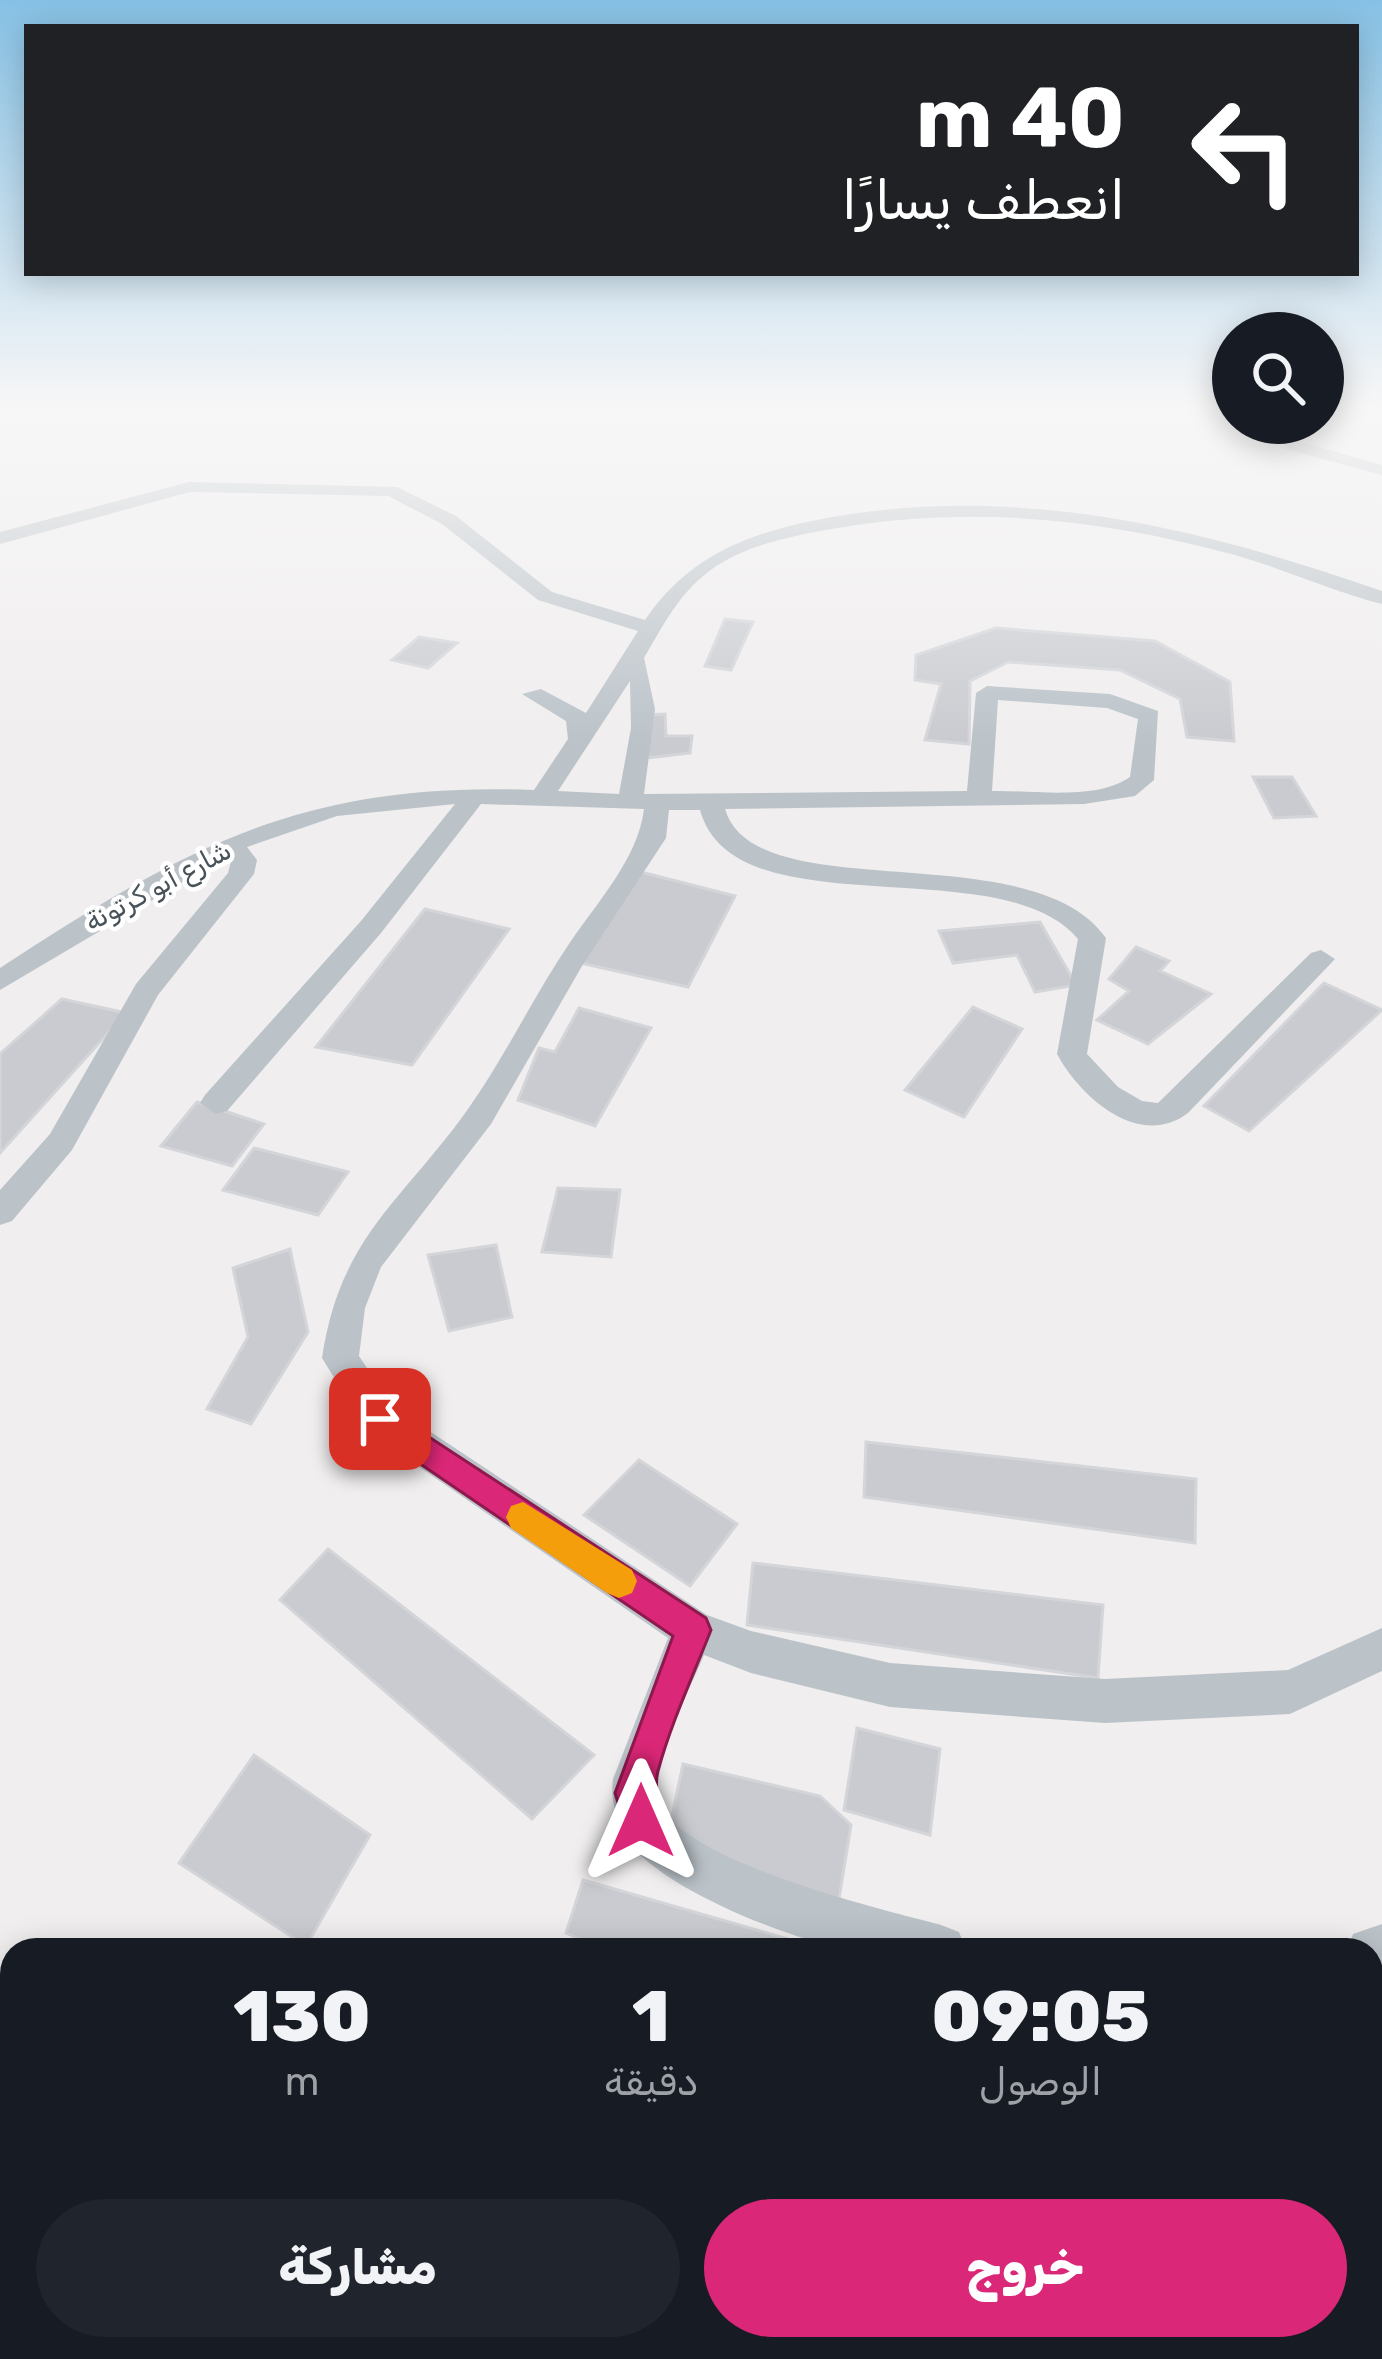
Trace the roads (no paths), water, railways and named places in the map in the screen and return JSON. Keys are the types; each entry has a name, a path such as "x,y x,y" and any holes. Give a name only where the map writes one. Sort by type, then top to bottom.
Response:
{"street":[{"path":"0,538 68,520"},
{"path":"449,520 545,596 647,627"},
{"path":"542,798 633,658 647,627 690,578 733,550 856,520"},
{"path":"1110,520 1230,545 1382,598"},
{"path":"633,658 642,692 643,801 653,838 568,966 480,1116 366,1261 347,1308 340,1358 380,1419 693,1630 751,1652 890,1685 1105,1701 1290,1692 1382,1648"},
{"name":"شارع أبو كرتونة","path":"0,981 104,913 232,844 335,809 542,798 710,802 979,798 1108,795 1137,786 1148,757 1150,716 1110,700 987,693 979,798"},
{"path":"533,694 562,704 578,718 578,737"},
{"path":"216,1102 371,928 472,800"},
{"path":"710,802 724,836 765,862 972,888 1076,918 1092,938 1072,1054 1079,1070 1096,1086 1155,1115 1169,1112 1188,1095 1321,959"},
{"path":"0,1212 61,1142 146,992 241,874 244,860 232,844"},
{"path":"693,1630 640,1767 634,1793 641,1821 671,1851 725,1881 903,1938"}]}
